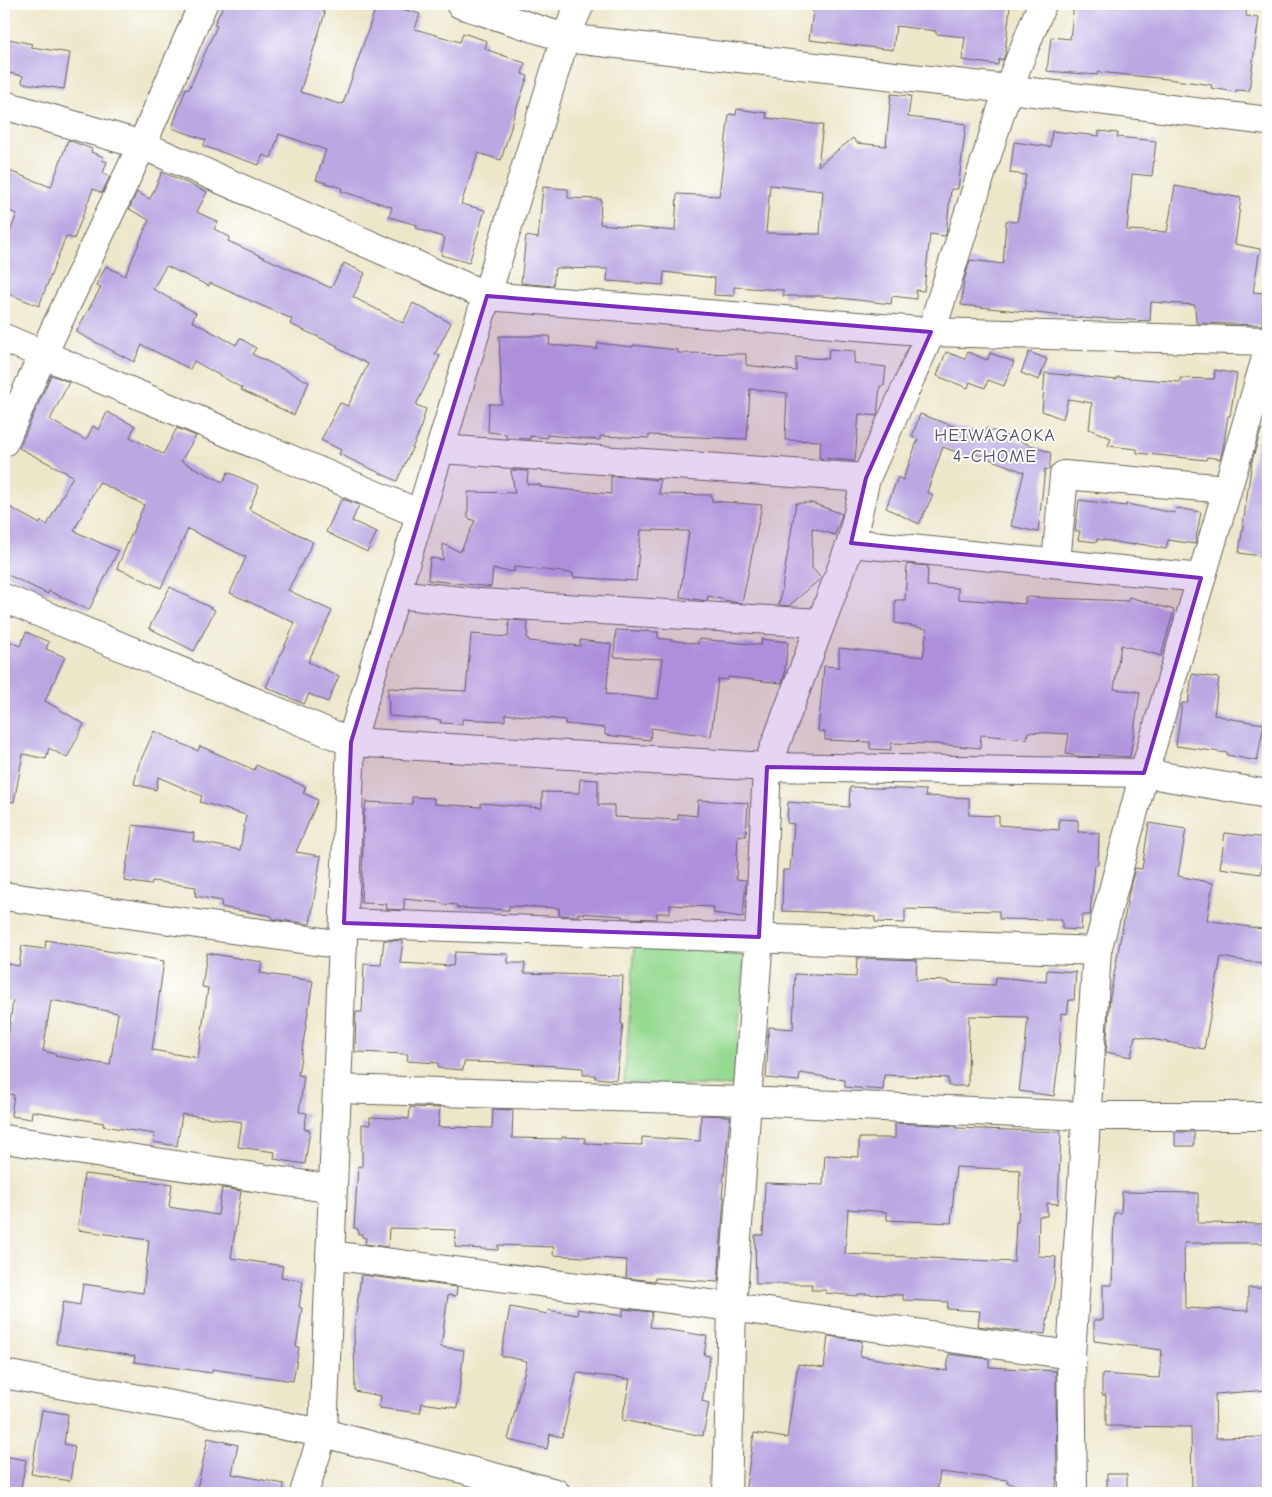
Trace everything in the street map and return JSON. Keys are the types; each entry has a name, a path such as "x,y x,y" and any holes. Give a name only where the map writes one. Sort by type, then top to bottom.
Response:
{"street":[{"path":"4,442 43,354 142,145 203,4"},
{"path":"460,4 564,38 1268,121"},
{"path":"304,1493 323,1433 351,742 564,38 580,4"},
{"path":"727,1493 732,1307 759,937 767,767 851,543 866,478 931,332 1008,89 1042,4"},
{"path":"4,105 142,145 487,296 931,332 1268,341"},
{"path":"4,338 420,514"},
{"path":"1073,1493 1071,1356 1097,951 1144,773 1268,351"},
{"path":"440,449 866,478"},
{"path":"1056,563 1064,475 1227,489"},
{"path":"851,543 1201,578"},
{"path":"396,594 480,603 820,623"},
{"path":"4,598 351,742 767,767 1144,773 1268,794"},
{"path":"4,896 343,934 759,937 1097,951"},
{"path":"337,1089 747,1101 1086,1116 1268,1116"},
{"path":"4,1140 333,1189"},
{"path":"330,1255 732,1307 1071,1356"},
{"path":"4,1374 323,1433 556,1493"}],"highlighted area":[{"path":"487,296 931,332 866,478 851,543 1201,578 1144,773 767,767 759,937 344,923 351,742"}],"green space":[{"path":"635,944 745,947 734,1086 624,1083"}],"building":[{"path":"224,4 326,4 323,12 325,13 300,92 340,104 343,104 377,4 384,4 420,14 415,29 460,42 463,33 487,41 485,49 525,63 522,74 528,76 501,160 478,153 461,204 485,210 469,263 441,255 445,238 416,228 417,225 389,217 392,207 341,191 342,188 316,180 326,150 279,134 271,158 263,155 259,165 203,146 206,140 172,128 186,88 189,89 217,26 214,25"},
{"path":"814,4 993,4 1010,6 1005,54 1003,60 999,59 998,65 962,60 965,37 936,34 936,31 896,26 893,50 809,40"},
{"path":"1074,4 1139,4 1186,9 1186,4 1247,4 1246,16 1259,17 1249,91 1236,90 1236,92 1211,88 1212,85 1098,72 1097,75 1047,71 1051,37 1070,39"},
{"path":"4,38 32,44 31,47 70,53 64,89 22,83 23,76 4,72"},
{"path":"891,94 911,96 908,117 966,124 958,189 951,189 946,234 945,236 930,234 924,291 916,290 916,299 892,296 891,304 822,296 783,296 783,290 734,287 734,296 714,295 715,278 664,272 663,285 607,281 608,269 555,268 553,286 521,283 526,236 538,238 543,187 568,189 568,198 601,199 600,224 675,231 677,194 719,196 729,114 736,115 737,109 767,113 766,118 823,125 818,166 853,138 857,143 886,146","holes":["770,185 823,191 820,234 766,233"]},
{"path":"1052,131 1099,136 1099,131 1118,133 1117,137 1156,141 1152,176 1132,174 1127,230 1167,232 1175,186 1241,198 1235,244 1260,249 1253,292 1264,293 1262,325 1196,323 1195,305 1151,302 1150,321 1092,319 961,305 964,281 970,260 1003,264 1006,221 1017,222 1026,175 1010,173 1014,142 1050,147"},
{"path":"68,140 92,149 91,152 104,157 102,160 107,162 103,173 110,176 102,193 93,189 74,239 66,236 39,306 4,292 4,246 17,214 4,209 4,169 51,187"},
{"path":"162,172 207,192 197,212 218,222 214,229 230,237 228,241 331,288 344,263 365,273 353,297 403,323 413,303 451,323 435,354 440,356 416,405 426,409 419,433 397,481 339,454 341,450 321,440 340,403 348,406 368,364 337,348 338,346 290,324 292,319 210,283 209,286 166,266 153,289 196,313 192,321 236,345 240,338 256,348 252,354 309,382 294,415 241,390 242,388 194,361 190,369 142,345 134,362 76,332 101,287 96,285 106,266 125,276 149,220 129,209 137,192 150,199"},
{"path":"499,336 550,336 549,345 597,349 598,343 678,350 678,353 746,354 746,365 796,371 796,357 828,359 829,349 855,351 854,363 886,367 884,386 880,386 877,416 859,414 855,461 819,458 821,441 785,440 787,393 750,389 747,439 649,435 649,438 600,436 600,440 547,435 547,438 530,436 530,439 506,438 506,434 488,432 489,404 502,404"},
{"path":"946,352 965,359 968,352 987,360 990,353 1014,362 1004,386 988,380 985,388 970,382 968,388 937,376"},
{"path":"1029,352 1047,359 1039,380 1021,373"},
{"path":"1215,370 1237,374 1220,459 1207,457 1206,460 1137,453 1137,449 1108,446 1111,438 1089,429 1092,403 1068,399 1063,419 1042,411 1045,373 1117,380 1117,377 1180,382 1180,378 1214,379"},
{"path":"51,375 69,382 50,420 86,440 93,426 99,430 107,412 135,426 130,437 163,454 177,428 196,436 181,461 223,482 228,472 259,486 249,509 313,542 288,590 332,611 308,662 339,676 328,702 309,694 304,704 266,687 295,623 230,593 246,557 188,529 161,588 117,568 144,505 99,482 74,531 118,551 89,610 49,591 48,594 4,573 4,504 40,524 41,521 47,525 73,476 19,448"},
{"path":"920,414 962,429 963,427 984,434 986,428 1051,453 1049,470 1045,469 1038,532 1011,526 1024,472 973,453 972,458 943,447 927,492 933,495 919,524 886,508 898,477 903,480 918,439 912,437"},
{"path":"1261,430 1268,430 1268,557 1239,553 1252,461"},
{"path":"511,470 528,471 527,484 541,485 540,487 611,494 611,476 660,480 659,494 712,495 712,501 762,505 742,603 708,596 707,601 680,597 689,531 641,530 636,581 573,577 573,573 514,567 514,572 493,569 491,587 428,580 430,558 443,560 443,544 460,552 475,521 468,518 468,492 515,493"},
{"path":"341,500 359,505 352,521 377,532 367,552 326,532"},
{"path":"1079,500 1126,506 1126,504 1175,513 1176,508 1201,512 1195,544 1168,540 1166,549 1097,539 1097,542 1078,540 1080,531 1075,531"},
{"path":"796,503 812,503 842,514 835,535 812,528 812,568 821,578 789,606 779,605"},
{"path":"907,564 928,566 927,586 958,588 958,599 1025,604 1025,597 1128,601 1129,597 1174,610 1161,656 1121,645 1114,689 1140,692 1130,757 1066,754 1069,734 1028,732 1027,739 981,735 980,748 891,743 891,750 870,749 870,742 825,740 825,732 818,731 824,666 839,667 839,648 923,657 927,629 895,623 895,600 905,600"},
{"path":"170,587 215,610 194,651 149,628"},
{"path":"509,620 528,621 527,639 529,641 580,646 580,640 611,644 606,694 658,699 663,659 614,657 616,630 658,632 658,638 698,644 699,639 761,645 762,639 788,642 784,677 782,683 728,677 728,680 718,679 711,736 651,728 650,740 605,735 605,728 565,724 565,720 505,714 505,721 462,719 462,724 440,723 441,720 389,716 388,688 466,691 471,634 508,637"},
{"path":"26,632 49,642 46,649 65,657 45,701 84,724 67,758 49,748 46,759 23,754 14,802 4,801 4,639 20,646"},
{"path":"1192,674 1219,678 1214,715 1264,724 1257,761 1227,755 1228,753 1176,746 1182,703 1188,703"},
{"path":"154,731 198,751 200,746 254,770 256,765 306,787 303,793 318,800 296,852 321,856 310,924 272,919 272,916 221,907 222,901 195,896 196,887 152,881 151,885 124,881 133,825 194,833 193,841 240,850 246,815 200,802 202,796 158,777 156,790 134,784 139,764"},
{"path":"580,779 598,780 598,805 614,805 614,817 678,820 678,814 697,816 698,800 748,803 746,836 738,835 736,879 746,880 743,917 713,913 714,907 670,905 670,913 657,913 657,919 623,918 623,916 578,913 578,916 559,915 559,908 509,906 509,910 457,908 457,905 404,899 404,910 386,909 387,904 361,903 366,802 412,804 412,797 434,798 434,804 481,807 481,803 542,808 542,792 579,793"},
{"path":"850,787 926,790 925,796 969,798 969,815 999,816 999,825 1059,830 1059,819 1078,820 1078,832 1099,833 1098,865 1095,865 1090,915 1082,915 1081,930 1062,929 1062,920 999,919 999,911 905,909 905,923 875,922 875,917 838,913 782,911 783,870 790,870 794,824 787,823 788,802 849,807"},
{"path":"1149,823 1186,829 1178,876 1213,883 1207,920 1268,930 1268,965 1221,957 1204,1049 1135,1036 1131,1057 1106,1052 1110,996 1130,887 1135,868 1142,869"},
{"path":"1225,833 1266,838 1261,874 1220,868"},
{"path":"46,940 164,961 152,1050 198,1058 208,988 202,987 207,953 262,962 260,973 313,981 298,1075 304,1076 299,1112 307,1113 304,1129 310,1130 305,1164 274,1159 275,1152 238,1147 242,1122 182,1114 177,1146 153,1142 155,1134 103,1126 104,1123 32,1111 31,1119 11,1116 14,1095 4,1093 4,1044 7,1045 13,1001 4,999 4,963 19,966 22,946 45,949","holes":["51,1000 118,1013 110,1065 55,1056 56,1054 43,1051"]},
{"path":"384,940 403,941 400,963 453,966 455,952 508,954 508,963 525,963 524,973 623,976 621,1024 623,1024 616,1080 595,1078 595,1075 583,1075 583,1068 514,1063 464,1062 463,1070 438,1068 438,1063 407,1061 408,1054 355,1052 356,1012 362,1012 364,964 381,965"},
{"path":"857,958 917,960 916,980 949,981 949,983 995,985 996,977 1046,982 1047,970 1076,972 1074,1000 1069,1000 1067,1014 1061,1013 1059,1057 1054,1096 1019,1091 1028,1017 969,1016 968,1086 948,1086 948,1078 884,1075 883,1090 845,1087 845,1080 800,1073 799,1081 766,1078 769,1027 793,1029 795,974 856,977"},
{"path":"410,1107 440,1108 438,1127 492,1128 493,1109 513,1110 512,1138 585,1138 585,1143 642,1145 642,1137 700,1141 701,1115 730,1116 722,1197 724,1197 718,1282 655,1278 655,1281 626,1278 627,1260 553,1255 554,1247 498,1245 498,1250 455,1247 456,1230 389,1228 388,1247 365,1244 366,1238 362,1237 362,1234 358,1234 358,1229 354,1228 358,1166 362,1167 362,1124 370,1125 370,1117 409,1119"},
{"path":"895,1123 956,1126 956,1128 1061,1132 1058,1204 1047,1203 1047,1216 1039,1216 1038,1256 1056,1257 1055,1277 1045,1334 978,1326 980,1311 947,1309 948,1302 903,1300 903,1295 858,1294 857,1296 826,1293 826,1290 811,1290 812,1284 756,1284 755,1235 763,1235 765,1183 823,1185 825,1155 859,1157 859,1138 895,1138","holes":["956,1167 1020,1170 1014,1262 845,1254 848,1209 887,1212 887,1220 951,1223"]},
{"path":"1175,1132 1194,1132 1194,1146 1175,1146"},
{"path":"84,1174 172,1184 169,1207 218,1215 222,1188 241,1191 231,1258 283,1266 281,1277 303,1281 299,1307 302,1308 296,1347 299,1347 293,1381 212,1369 212,1373 134,1362 135,1356 56,1344 63,1302 80,1305 83,1284 143,1293 149,1240 78,1230"},
{"path":"1122,1192 1198,1193 1198,1223 1268,1224 1268,1243 1184,1243 1185,1308 1248,1311 1248,1288 1268,1288 1268,1390 1215,1394 1216,1438 1268,1437 1268,1484 1264,1484 1265,1493 1192,1493 1191,1427 1106,1426 1106,1395 1102,1395 1102,1374 1159,1378 1162,1350 1094,1341 1094,1320 1103,1320 1103,1285 1112,1285 1114,1213 1121,1213"},
{"path":"361,1275 457,1287 456,1296 448,1295 441,1347 464,1350 457,1408 422,1403 420,1413 379,1408 381,1396 355,1391 354,1330"},
{"path":"510,1307 547,1314 548,1310 577,1315 578,1309 623,1316 623,1309 652,1312 650,1327 707,1336 704,1355 710,1356 702,1401 709,1403 703,1436 622,1420 630,1379 577,1373 562,1437 550,1434 547,1449 508,1440 527,1361 501,1356"},
{"path":"828,1336 862,1341 860,1356 947,1371 949,1354 989,1359 989,1367 1056,1371 1057,1479 1055,1492 1007,1483 1008,1480 940,1472 937,1493 745,1493 754,1433 787,1438 798,1364 824,1368"},
{"path":"42,1410 68,1414 64,1444 75,1446 70,1481 31,1474"},
{"path":"208,1438 238,1445 232,1474 284,1484 283,1493 196,1493"},
{"path":"4,1456 26,1460 20,1493 4,1493"},
{"path":"1107,1474 1127,1474 1127,1493 1107,1493"}],"district":[{"name":"HEIWAGAOKA 4-CHOME","path":"995,445"}]}
